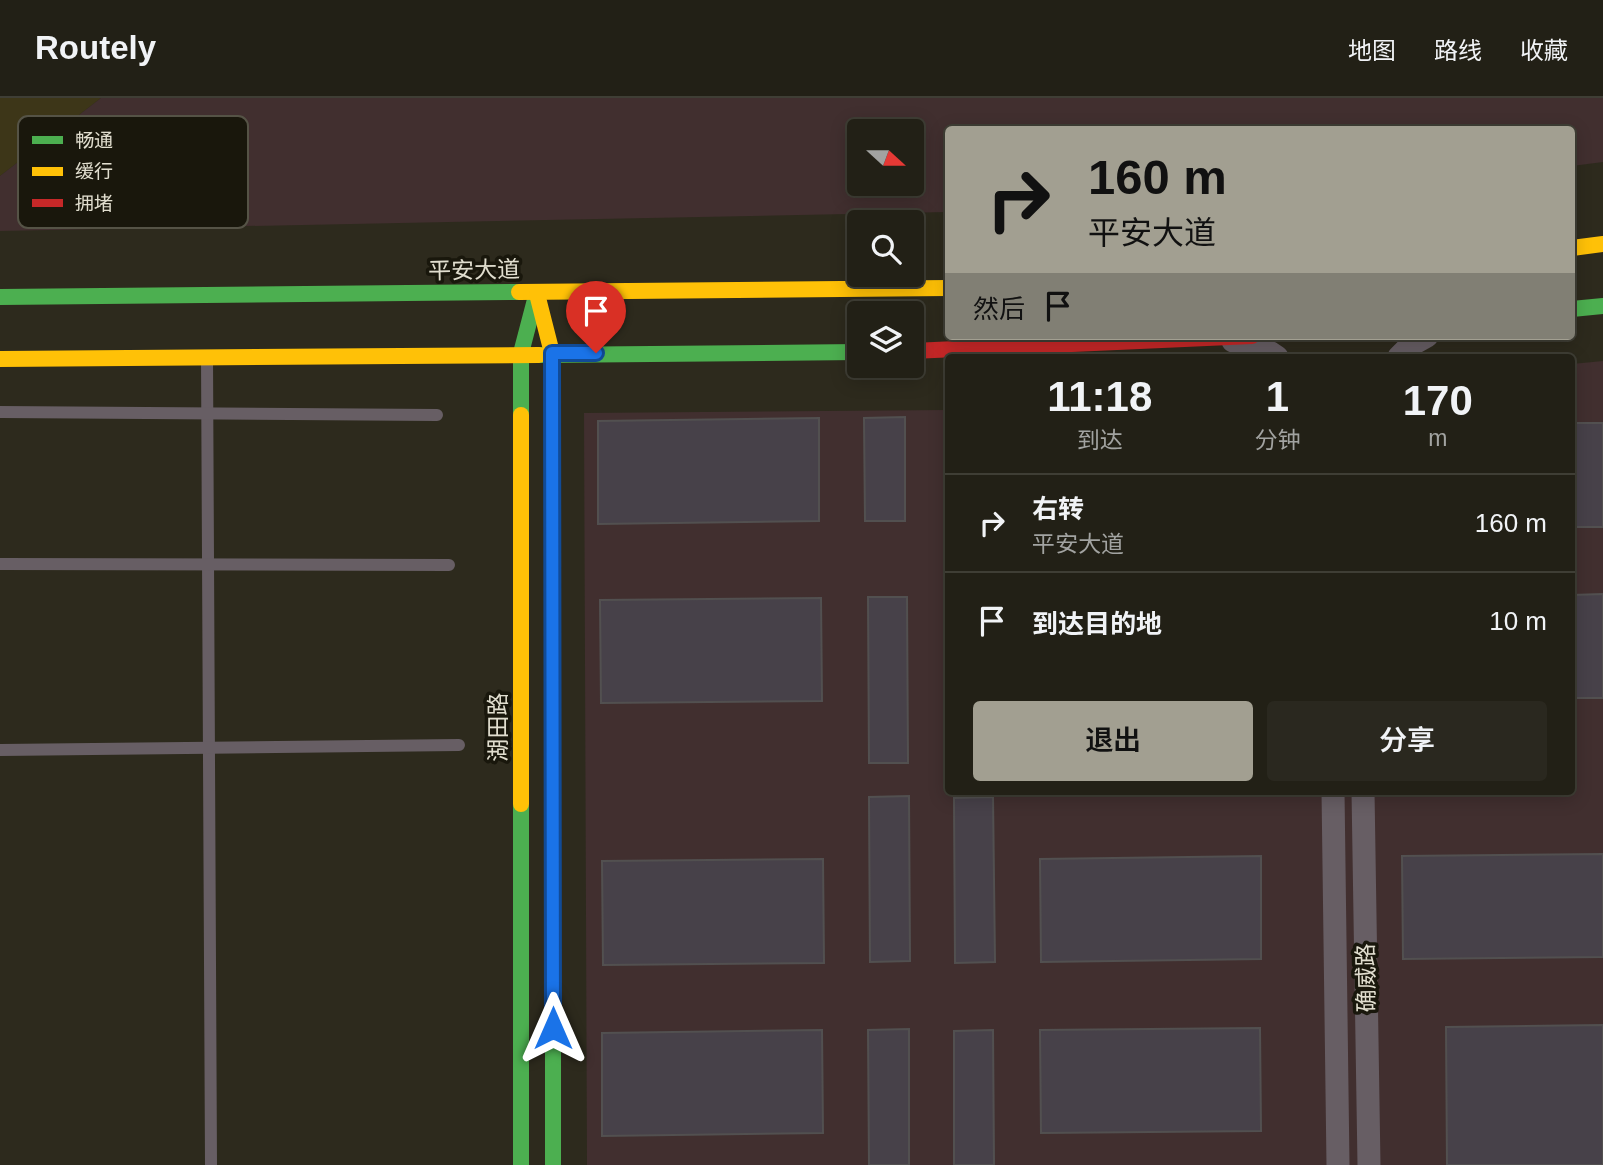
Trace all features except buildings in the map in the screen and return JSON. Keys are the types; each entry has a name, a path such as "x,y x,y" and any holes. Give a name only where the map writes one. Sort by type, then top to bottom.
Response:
{"main road":[{"path":"1575,248 1603,244"},
{"name":"平安大道","path":"0,297 945,288"},
{"path":"537,292 552,353 554,1165"},
{"name":"湖田路","path":"521,1165 521,353 537,292"},
{"path":"1575,309 1603,306"},
{"path":"924,350 1176,340"},
{"path":"0,359 847,352"}],"street":[{"path":"1230,340 1272,354"},
{"path":"1402,354 1420,340"},
{"name":"确威路","path":"1334,795 1338,1165"},
{"name":"确威路","path":"1363,795 1369,1165"}],"lane":[{"path":"207,356 211,1165"},
{"path":"0,412 437,415"},
{"path":"0,564 449,565"},
{"path":"0,750 459,745"}],"shaded area":[{"path":"0,98 101,98 78,116 18,116 18,162 0,176"},
{"path":"101,98 1603,98 1603,162 1575,166 1575,126 945,126 945,212 847,210 847,214 248,226 248,116 78,116"},
{"path":"18,162 18,228 150,228 0,231 0,176"},
{"path":"1603,361 1603,1165 587,1165 584,413 945,410 945,795 1575,795 1575,364"}],"traffic: fast":[{"path":"0,297 519,292"},
{"path":"521,415 521,353 537,292"},
{"path":"1575,309 1603,306"},
{"path":"539,355 847,352"},
{"path":"521,804 521,1165"},
{"path":"553,836 553,1165"}],"traffic: slow":[{"path":"1575,248 1603,244"},
{"path":"519,292 945,288"},
{"path":"537,294 552,353 553,836"},
{"path":"0,359 539,355"},
{"path":"521,415 521,804"}],"traffic: jam":[{"path":"924,350 1161,340"}],"route":[{"path":"553,1028 552,353 596,353"}]}
